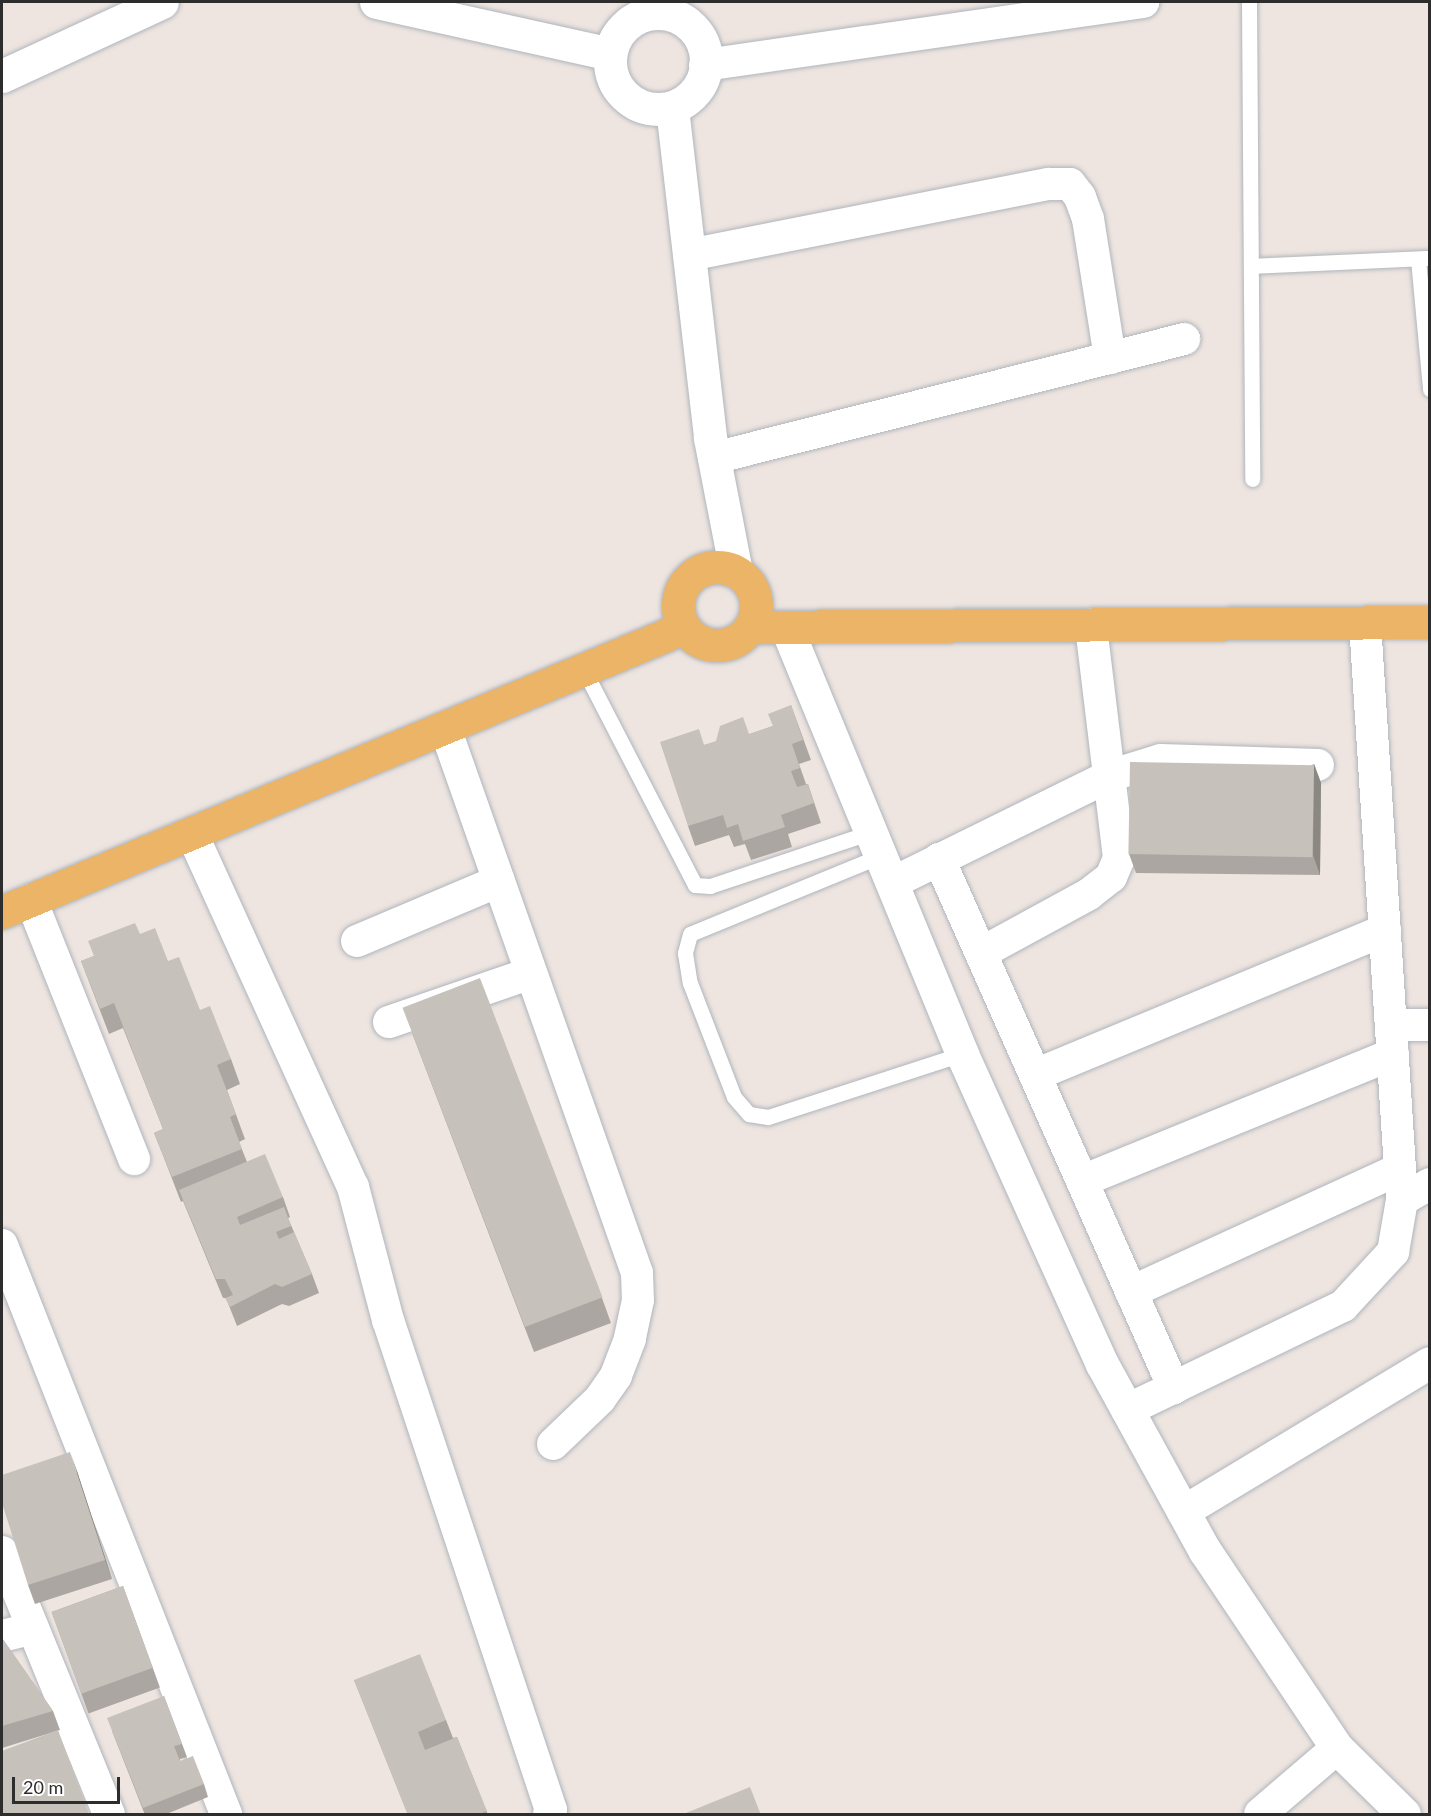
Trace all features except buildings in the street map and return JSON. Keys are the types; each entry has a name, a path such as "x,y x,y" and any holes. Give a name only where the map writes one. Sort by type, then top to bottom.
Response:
{"main road":[{"path":"2,76 162,2"},
{"path":"376,2 610,54"},
{"path":"682,9 704,50 705,65 695,92 672,108 644,108 632,102 614,81 610,54 618,35 633,20 682,9"},
{"path":"672,108 714,458 736,572 753,590 756,603 750,627 741,638 717,646 692,638 683,628 677,603 688,579 711,567 736,572"},
{"path":"750,627 787,629 1430,622"},
{"path":"2,912 683,628"},
{"path":"787,629 962,1054 1097,1354 1205,1551 1337,1748 1404,1815"}],"street":[{"path":"705,65 1144,2"},
{"path":"689,255 1049,184 1070,184 1080,197 1088,219 1110,358"},
{"path":"714,458 1184,339"},
{"path":"1127,1410 1343,1306 1393,1252 1402,1200 1365,623"},
{"path":"981,953 1089,894 1111,877 1119,858 1091,625"},
{"path":"445,728 637,1273 638,1300 630,1339 616,1376 600,1399 553,1444"},
{"path":"881,857 939,859 1109,776 1161,759 1318,765"},
{"path":"192,834 353,1187 388,1320 551,1810 549,1815"},
{"path":"939,859 1174,1388"},
{"path":"357,941 499,881"},
{"path":"32,900 134,1159"},
{"path":"1035,1075 1385,930"},
{"path":"389,1022 531,973"},
{"path":"1082,1181 1392,1040 1430,1025"},
{"path":"1131,1292 1400,1168"},
{"path":"1402,1200 1430,1185"},
{"path":"2,1245 226,1815"},
{"path":"1183,1512 1430,1363"},
{"path":"2,1552 110,1815"},
{"path":"2,1636 33,1628"},
{"path":"1260,1815 1337,1748"}],"lane":[{"path":"1249,2 1252,479"},
{"path":"1251,266 1424,259 1430,389"},
{"path":"584,670 695,885 710,886 881,857"},
{"path":"881,857 690,934 685,952 690,983 734,1097 748,1114 768,1117 962,1054"}]}
